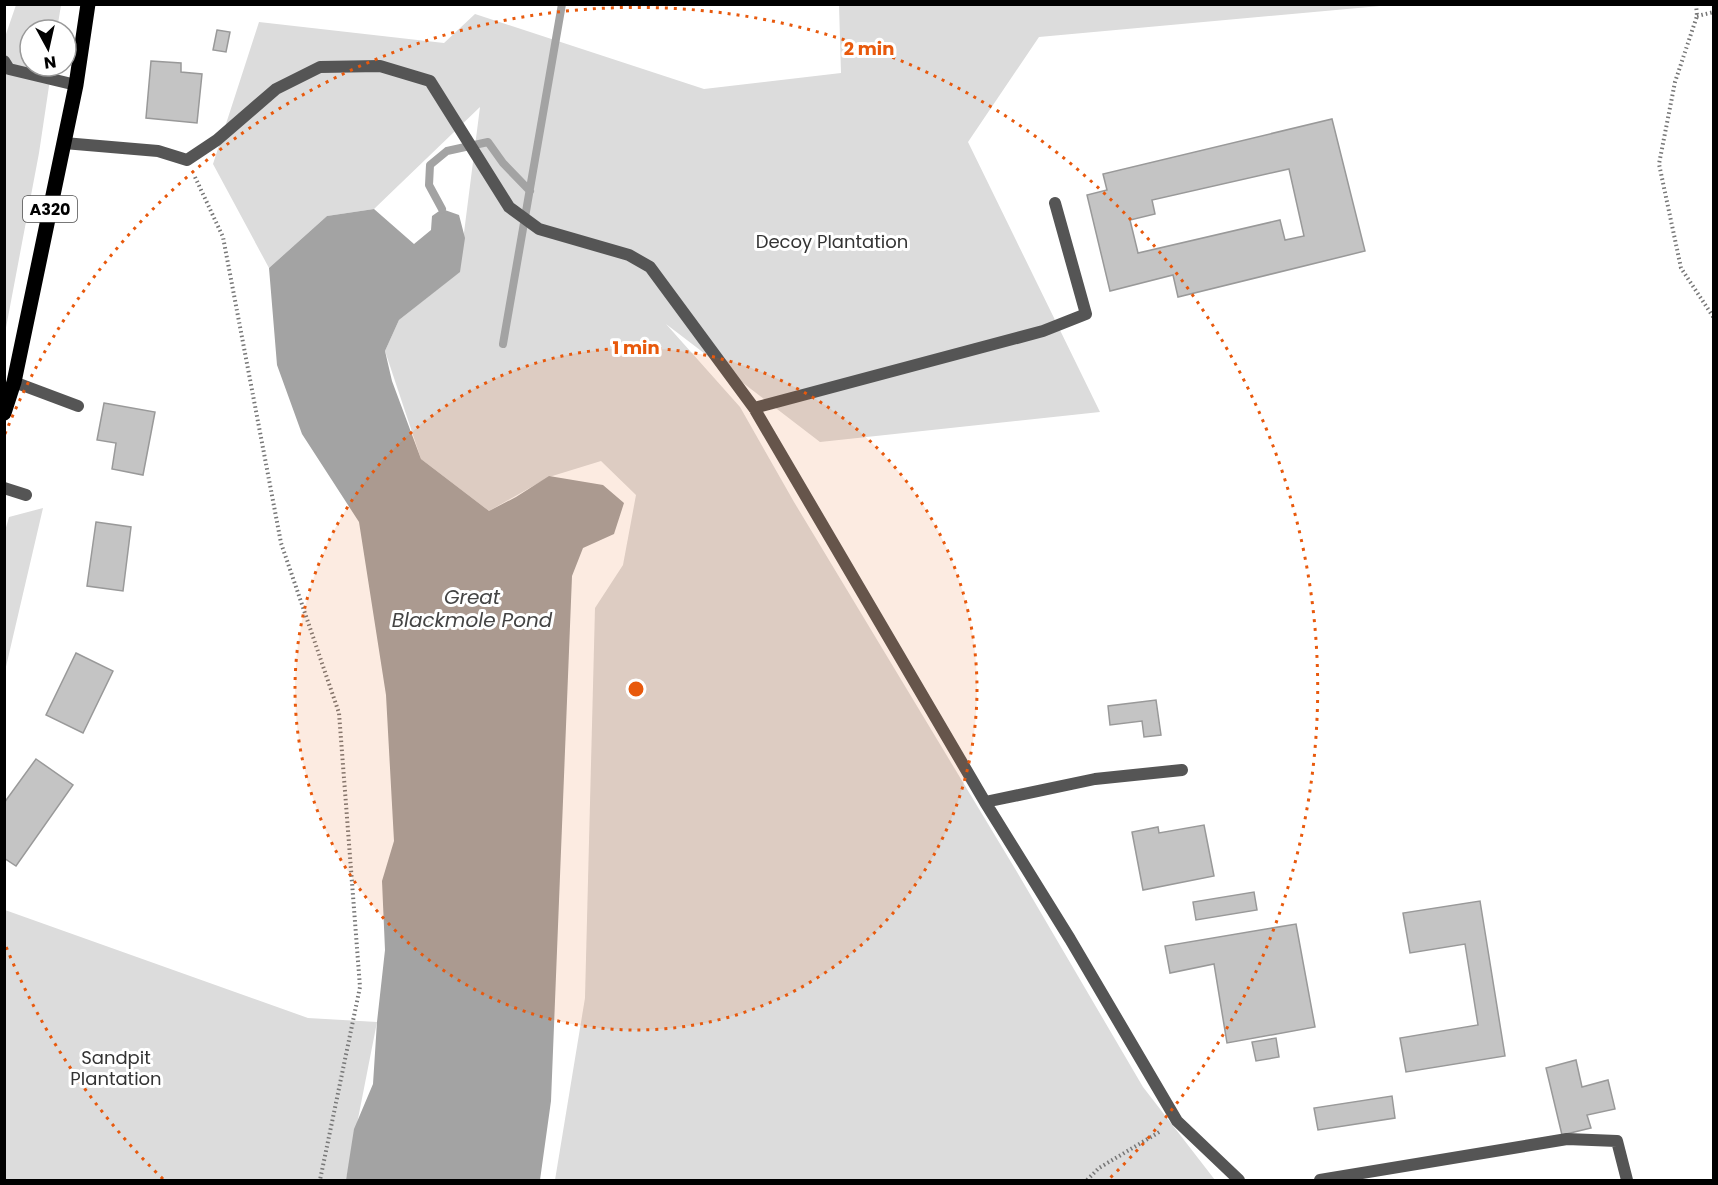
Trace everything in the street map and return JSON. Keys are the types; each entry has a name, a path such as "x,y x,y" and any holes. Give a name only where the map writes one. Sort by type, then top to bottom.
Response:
{"main road":[{"name":"A320","path":"4,413 14,382 64,143 88,4"}],"lane":[{"path":"4,62 9,69 76,84"},
{"path":"64,143 158,151 187,160 217,140 276,89 320,67 380,66 430,81 509,207 539,230 629,255 650,267 754,408 985,802 1070,939 1177,1121 1239,1180"},
{"path":"754,408 1043,332 1086,314 1055,203"},
{"path":"14,382 78,406"},
{"path":"4,488 26,495"},
{"path":"985,802 1095,779 1182,770"},
{"path":"1320,1180 1567,1139 1617,1141 1627,1180"}],"path":[{"path":"1696,4 1697,16 1675,82 1659,164 1681,268 1713,318"},
{"path":"1697,16 1713,12"},
{"path":"187,160 223,237 281,543 339,713 360,987 320,1180"},
{"path":"1087,1180 1099,1168 1177,1121"}],"green space":[{"path":"16,5 61,5 59,18 18,18 18,78 50,78 39,153 5,333 5,37"},
{"name":"Decoy Plantation","path":"839,5 1391,5 1039,37 968,142 1100,412 820,442 666,324 740,407 794,502 1017,872 1143,1087 1215,1180 555,1180 585,998 595,608 623,565 636,495 601,461 549,477 489,511 421,459 385,351 399,320 459,272 480,107 374,209 327,216 269,268 213,164 259,22 444,43 475,14 704,89 841,73"},
{"path":"43,508 5,671 5,531 9,517"},
{"name":"Sandpit Plantation","path":"5,910 308,1018 377,1022 346,1180 5,1180"}],"water":[{"name":"Great Blackmole Pond","path":"374,209 414,244 431,230 432,216 442,209 459,215 465,238 460,272 399,320 385,351 392,381 421,459 489,511 549,476 603,485 624,503 614,534 583,548 572,576 551,1101 540,1180 346,1180 354,1129 373,1084 385,950 382,881 394,841 386,695 359,522 302,434 277,365 269,268 327,216"}],"building":[{"path":"217,30 230,32 226,52 213,50"},
{"path":"151,61 181,63 181,72 202,74 197,123 146,118"},
{"path":"1332,119 1365,251 1178,297 1173,275 1110,291 1087,195 1107,190 1103,174","holes":["1289,169 1304,236 1285,240 1280,220 1138,253 1130,220 1155,214 1152,200"]},
{"path":"104,403 155,412 143,475 112,469 116,443 97,440"},
{"path":"96,522 131,527 123,591 87,586"},
{"path":"76,653 113,671 83,733 46,715"},
{"path":"1156,700 1161,735 1144,737 1142,721 1110,725 1108,706"},
{"path":"36,759 73,785 16,866 4,858 4,803"},
{"path":"1204,825 1214,876 1143,890 1132,832 1158,827 1159,833"},
{"path":"1254,892 1257,910 1196,920 1193,902"},
{"path":"1480,901 1505,1056 1406,1072 1400,1038 1478,1025 1465,944 1410,953 1403,913"},
{"path":"1296,924 1315,1027 1227,1043 1214,964 1170,973 1165,946"},
{"path":"1276,1038 1279,1057 1256,1061 1252,1042"},
{"path":"1576,1060 1582,1087 1608,1080 1615,1109 1587,1115 1591,1128 1562,1135 1546,1068"},
{"path":"1392,1096 1395,1118 1318,1130 1314,1108"}],"waterway":[{"path":"503,344 562,4"},
{"path":"442,209 429,185 430,165 447,151 488,142 503,163 530,191"}]}
